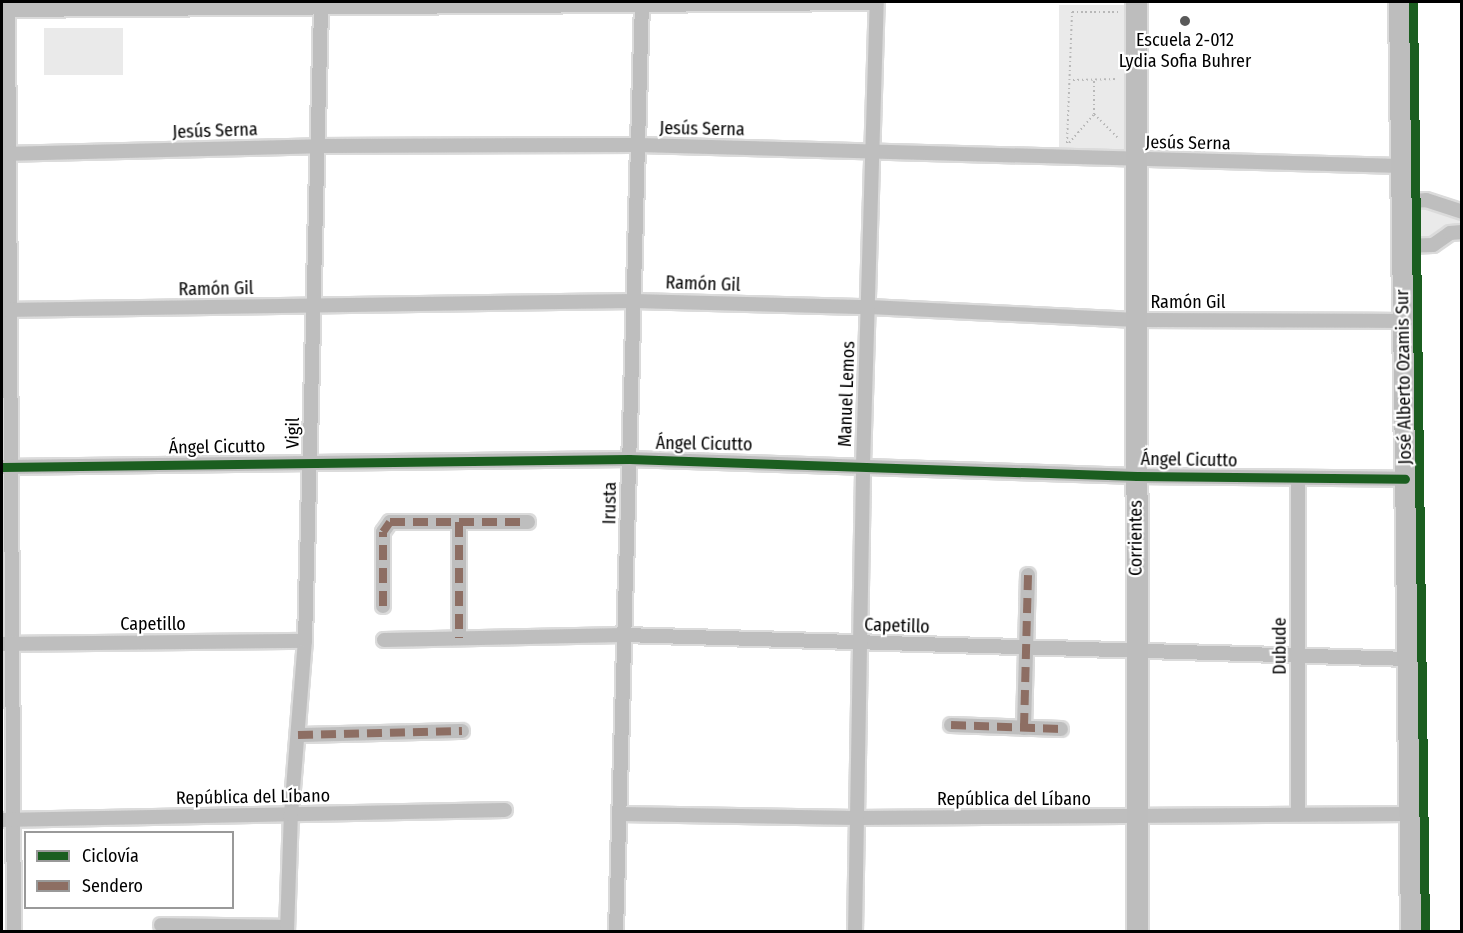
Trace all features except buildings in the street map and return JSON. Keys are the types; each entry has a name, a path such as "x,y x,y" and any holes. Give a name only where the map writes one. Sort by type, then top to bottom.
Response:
{"main road":[{"name":"José Alberto Ozamis Sur","path":"1399,2 1411,932"},
{"name":"Corrientes","path":"1136,7 1137,932"}],"street":[{"path":"14,932 7,820 5,9 872,2"},
{"name":"Manuel Lemos","path":"855,932 863,465 877,2"},
{"name":"Irusta","path":"616,932 642,4"},
{"name":"Vigil","path":"286,929 291,814 305,641 321,7"},
{"name":"Jesús Serna","path":"5,154 319,146 639,146 1136,154 1401,166"},
{"path":"1402,201 1426,200 1461,212"},
{"path":"1403,246 1433,245 1450,233 1461,232"},
{"name":"Ramón Gil","path":"5,310 634,301 869,307 1137,320 1403,321"},
{"name":"Ángel Cicutto","path":"6,467 629,459 863,465 1137,476 1405,479"},
{"name":"Dubude","path":"1298,478 1298,814"},
{"path":"383,606 382,532 390,522 528,522"},
{"path":"459,522 459,638"},
{"path":"1024,728 1028,575"},
{"name":"Capetillo","path":"384,640 624,635 1408,659"},
{"name":"Capetillo","path":"7,644 305,641"},
{"path":"951,725 1061,729"},
{"path":"298,735 462,731"},
{"name":"República del Líbano","path":"7,820 505,810"},
{"name":"República del Líbano","path":"620,814 856,818 1409,814"},
{"path":"160,925 286,929"}],"path":[{"path":"1094,80 1094,114 1066,146 1071,80 1072,12 1136,7"},
{"path":"1071,80 1136,79"},
{"path":"1094,114 1136,154"}],"shaded area":[{"path":"1059,5 1128,5 1128,152 1059,152"},
{"path":"44,28 123,28 123,75 44,75"},
{"path":"1402,201 1461,212 1461,232 1403,246"}],"marked path":[{"path":"383,606 383,532 390,522 528,522"},
{"path":"459,522 459,638"},
{"path":"1024,728 1028,575"},
{"path":"951,725 1061,729"},
{"path":"298,735 462,731"}],"cycle path":[{"path":"1413,2 1425,932"},
{"path":"2,467 629,459 1137,476 1405,479"}],"place":[{"name":"Escuela 2-012 Lydia Sofia Buhrer","path":"1185,21"}]}
